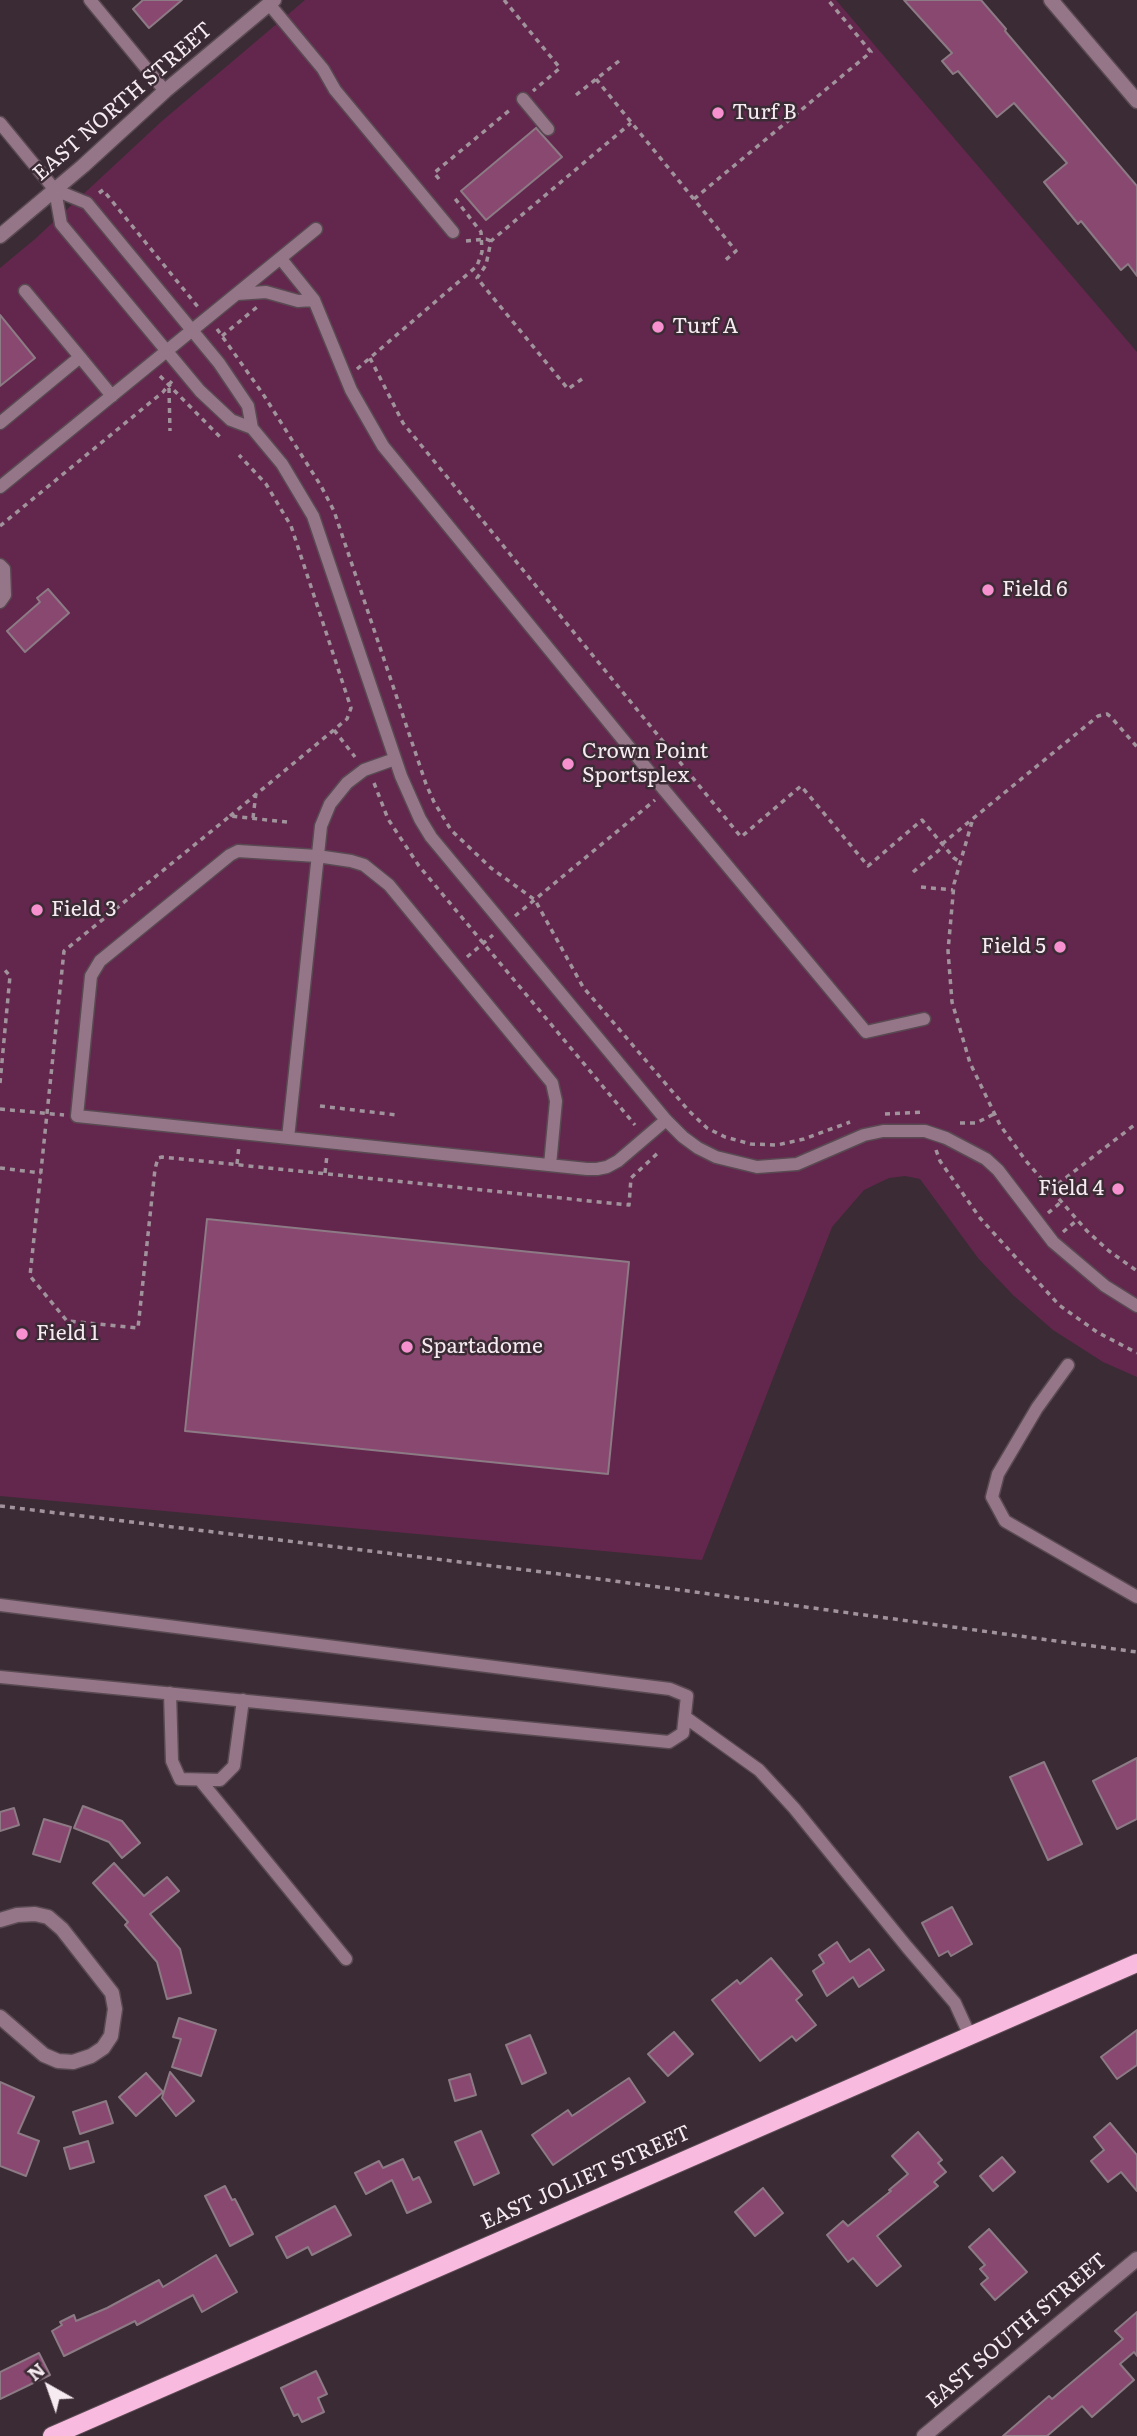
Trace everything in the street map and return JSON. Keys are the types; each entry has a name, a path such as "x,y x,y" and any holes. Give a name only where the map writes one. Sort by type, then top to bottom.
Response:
{"main road":[{"name":"EAST JOLIET STREET","path":"52,2436 1137,1963"}],"street":[{"path":"1051,0 1137,102"},
{"name":"EAST NORTH STREET","path":"0,236 271,2"},
{"path":"0,1920 17,1915 35,1914 48,1917 62,1929 112,1993 115,2009 111,2036 103,2048 73,2062 58,2061 44,2055 0,2017"},
{"name":"EAST SOUTH STREET","path":"924,2436 1137,2259"}],"lane":[{"path":"90,0 165,91"},
{"path":"271,2 323,69 335,90 455,237"},
{"path":"523,99 548,129"},
{"path":"0,123 55,190 87,203 219,363 248,406 252,428"},
{"path":"55,190 61,224 200,391 231,420 252,428 282,464 313,516 410,800 431,837 666,1120 698,1148 738,1164 757,1167 797,1164 864,1135 883,1131 925,1131 946,1138 967,1147 992,1164 1053,1242 1105,1286 1137,1306"},
{"path":"0,487 316,229"},
{"path":"281,259 314,300 351,390 383,446 866,1032 925,1019"},
{"path":"25,291 111,396"},
{"path":"236,294 266,292 298,301 314,300"},
{"path":"0,423 80,357"},
{"path":"0,565 4,569 5,595 0,602"},
{"path":"288,1138 317,856 324,815 339,792 355,776 373,766 395,759"},
{"path":"550,1165 556,1101 552,1083 389,886 373,872 351,861 262,851 238,851 100,961 91,976 77,1116 587,1169 607,1167 666,1120"},
{"path":"1068,1365 1037,1408 998,1474 992,1497 1005,1521 1137,1597"},
{"path":"0,1605 670,1689 687,1696 682,1733 669,1742 0,1677"},
{"path":"170,1693 172,1760 180,1779 220,1780 234,1766 243,1700"},
{"path":"685,1717 759,1770 794,1808 906,1947 955,2003 970,2036"},
{"path":"200,1780 345,1959"}],"path":[{"path":"694,199 871,51 828,0"},
{"path":"576,95 619,61"},
{"path":"596,79 736,251 723,262"},
{"path":"582,379 568,389 477,278 486,265 491,241 631,123"},
{"path":"434,173 439,179"},
{"path":"98,194 103,190 198,307"},
{"path":"356,370 472,272 480,260 480,228 453,195"},
{"path":"455,237 491,241"},
{"path":"215,341 262,305"},
{"path":"216,328 263,394 321,486 334,512 426,784 442,818 481,859 535,900 575,976 662,1080 707,1128 724,1137 751,1144 777,1145 857,1120"},
{"path":"370,358 403,423 741,837 802,786 868,866 922,820 960,862"},
{"path":"160,376 220,437"},
{"path":"0,526 168,386 174,376"},
{"path":"168,386 170,430"},
{"path":"230,816 347,719 351,706 291,526 274,495 239,455"},
{"path":"914,872 1098,716 1111,716 1137,747"},
{"path":"334,730 355,757"},
{"path":"674,784 689,772"},
{"path":"373,781 380,801 407,850 635,1125"},
{"path":"253,818 256,793"},
{"path":"380,801 391,797"},
{"path":"456,966 656,799"},
{"path":"972,822 953,890 948,951 952,1002 970,1063 994,1114 1010,1139 1060,1203 1109,1251 1137,1271"},
{"path":"921,887 953,890"},
{"path":"0,1083 10,976 4,969"},
{"path":"656,1084 662,1080"},
{"path":"624,1112 633,1105"},
{"path":"320,1106 397,1115"},
{"path":"0,1109 77,1116"},
{"path":"880,1115 925,1112"},
{"path":"961,1124 975,1123 994,1114"},
{"path":"1050,1190 1137,1123"},
{"path":"936,1150 940,1161 980,1219 1051,1298 1083,1323 1137,1353"},
{"path":"138,1328 158,1158 629,1205 631,1178 660,1152"},
{"path":"0,1168 41,1172"},
{"path":"1045,1215 1060,1203"},
{"path":"1062,1234 1076,1220"},
{"path":"0,1506 592,1578 1137,1652"}],"shaded area":[{"name":"Crown Point Sportsplex","path":"305,0 836,0 1137,352 1137,1377 1103,1362 1053,1330 1013,1295 978,1258 920,1179 905,1176 889,1178 864,1190 832,1227 702,1560 0,1496 0,268 162,121"}],"building":[{"path":"143,0 182,0 149,28 133,9"},
{"path":"904,0 981,0 1006,29 1137,186 1137,276 1128,264 1121,270 1081,221 1078,224 1044,182 1067,163 1014,103 997,117 958,71 953,74 942,61 952,53"},
{"path":"536,128 562,157 486,220 461,191"},
{"path":"0,315 35,358 0,386"},
{"path":"48,589 69,613 25,652 7,631 40,602 37,598"},
{"name":"Spartadome","path":"207,1219 629,1262 608,1474 185,1431"},
{"path":"1137,1758 1137,1819 1117,1829 1093,1781"},
{"path":"1044,1762 1082,1844 1048,1860 1010,1777"},
{"path":"83,1806 122,1821 140,1843 122,1858 109,1842 74,1828"},
{"path":"14,1808 19,1825 0,1831 0,1812"},
{"path":"44,1819 71,1827 60,1862 33,1854"},
{"path":"114,1863 144,1896 167,1877 179,1891 150,1914 180,1949 191,1993 167,1999 157,1962 125,1925 128,1922 93,1883"},
{"path":"952,1907 972,1944 951,1956 948,1951 939,1956 922,1923"},
{"path":"837,1942 850,1962 869,1949 884,1970 859,1987 853,1977 827,1996 813,1971 824,1963 819,1955"},
{"path":"771,1958 802,1995 796,2000 816,2025 796,2041 792,2036 760,2061 712,2000 737,1980 740,1984"},
{"path":"179,2018 216,2030 201,2076 172,2067 181,2039 173,2037"},
{"path":"1137,2030 1137,2065 1117,2079 1101,2057"},
{"path":"674,2032 693,2054 668,2076 648,2054"},
{"path":"530,2035 546,2073 522,2084 506,2045"},
{"path":"170,2072 194,2101 176,2116 162,2098"},
{"path":"146,2073 163,2092 136,2116 119,2097"},
{"path":"470,2074 476,2095 455,2101 449,2080"},
{"path":"629,2078 645,2102 553,2165 532,2135 568,2110 572,2116"},
{"path":"0,2082 34,2097 18,2133 39,2141 26,2176 0,2166"},
{"path":"106,2101 113,2123 80,2134 73,2112"},
{"path":"1110,2123 1137,2155 1137,2191 1121,2172 1108,2182 1091,2161 1104,2150 1094,2137"},
{"path":"481,2131 499,2173 474,2185 455,2142"},
{"path":"918,2132 942,2160 938,2163 946,2172 934,2182 938,2186 877,2236 901,2266 877,2286 853,2258 848,2262 827,2235 843,2221 848,2226 908,2174 892,2156"},
{"path":"88,2141 94,2162 70,2169 64,2148"},
{"path":"1002,2157 1015,2172 993,2191 980,2176"},
{"path":"403,2159 413,2180 419,2177 431,2202 407,2213 392,2180 366,2194 355,2173 379,2161 383,2168"},
{"path":"225,2186 253,2234 230,2246 205,2196"},
{"path":"763,2188 783,2213 755,2236 735,2212"},
{"path":"335,2206 351,2235 312,2255 308,2247 287,2258 276,2237"},
{"path":"989,2229 1027,2272 995,2300 981,2284 988,2278 980,2269 985,2265 969,2247"},
{"path":"216,2255 237,2292 202,2312 193,2295 137,2325 135,2321 64,2356 52,2331 62,2325 60,2322 74,2315 76,2321 107,2308 159,2280 163,2287"},
{"path":"1137,2312 1137,2356 1134,2352 1120,2364 1134,2380 1092,2417 1082,2406 1047,2436 1003,2436 1049,2396 1052,2399 1123,2339 1115,2331"},
{"path":"39,2353 50,2375 0,2399 0,2372"},
{"path":"316,2371 327,2394 318,2398 324,2412 302,2422 298,2414 294,2416 281,2388"}],"place":[{"name":"Turf B","path":"718,113"},
{"name":"Turf A","path":"658,327"},
{"name":"Field 6","path":"988,590"},
{"name":"Crown Point Sportsplex","path":"568,764"},
{"name":"Field 3","path":"37,910"},
{"name":"Field 5","path":"1060,947"},
{"name":"Field 4","path":"1118,1189"},
{"name":"Field 1","path":"22,1334"},
{"name":"Spartadome","path":"407,1347"}]}
